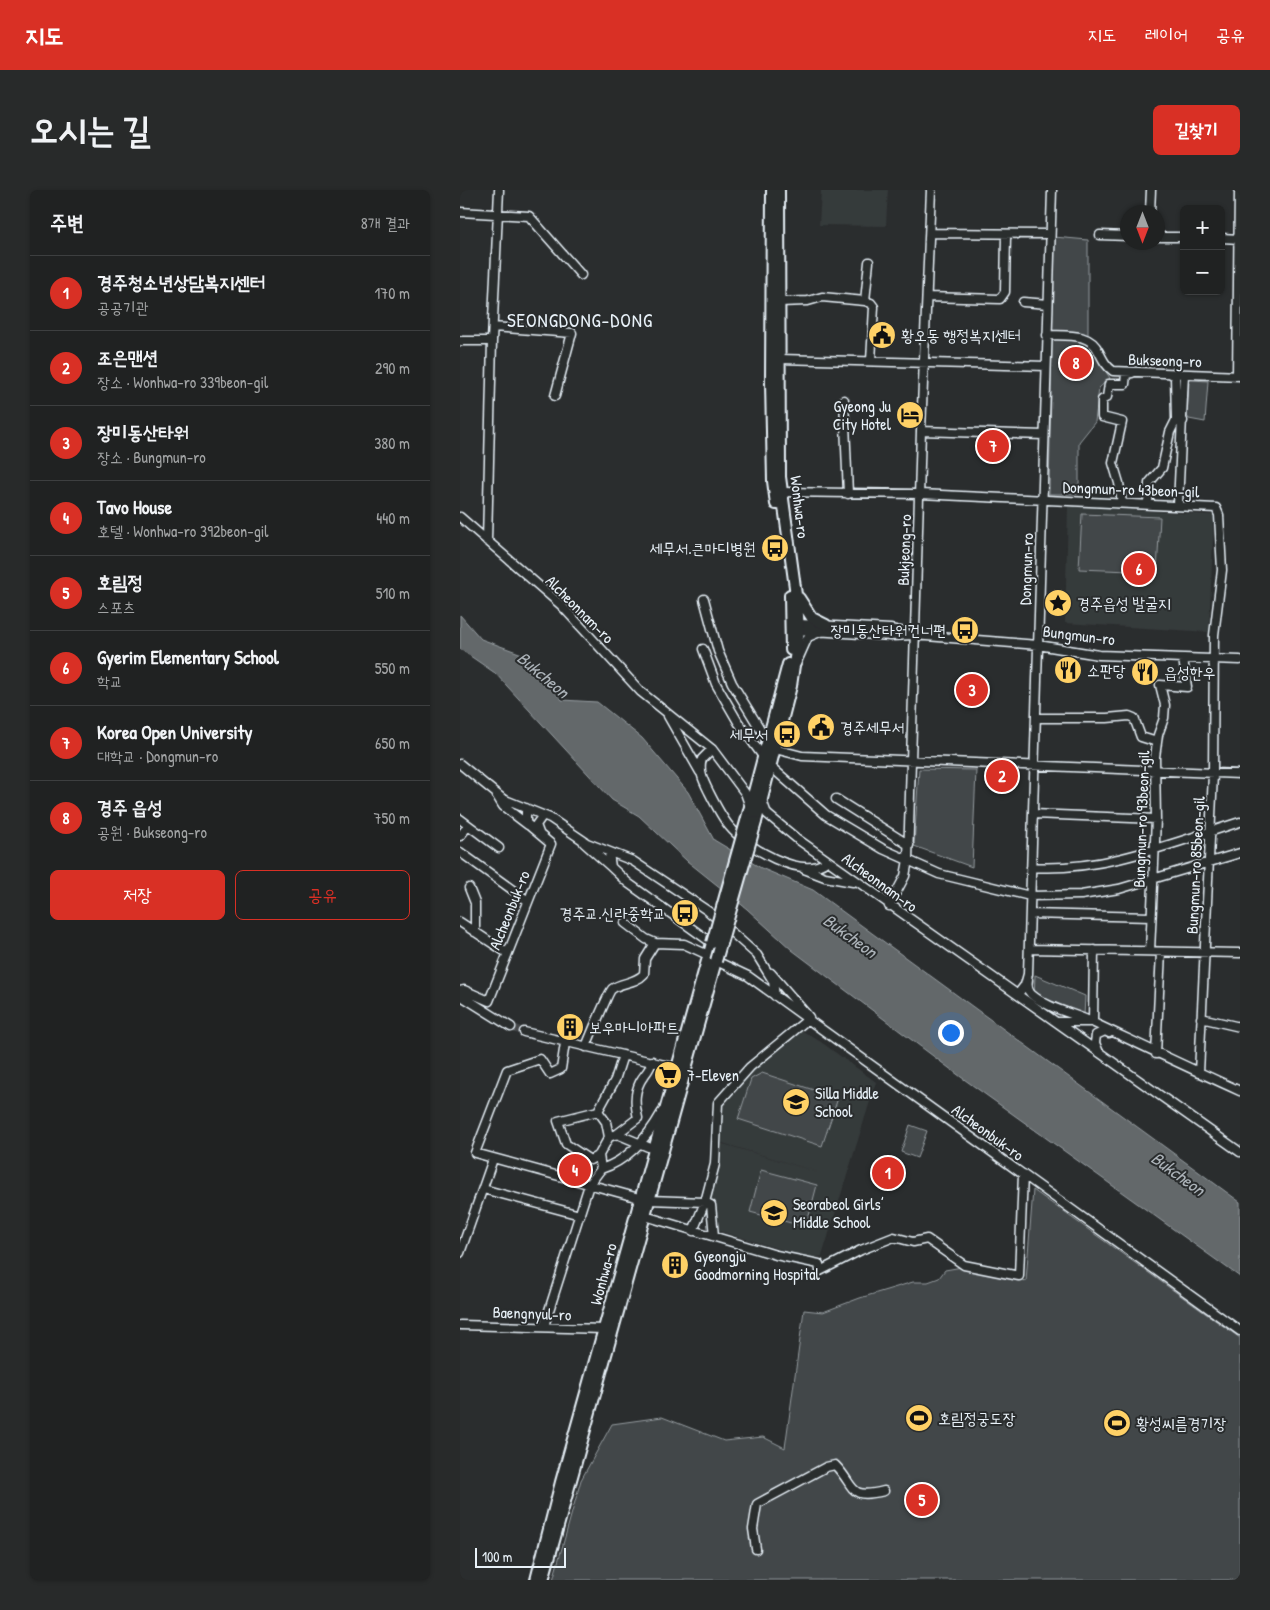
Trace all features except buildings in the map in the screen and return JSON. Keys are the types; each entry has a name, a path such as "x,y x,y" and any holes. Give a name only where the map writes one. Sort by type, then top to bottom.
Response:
{"main road":[{"name":"Wonhwa-ro","path":"772,190 773,481 795,627 772,745"},
{"name":"Wonhwa-ro","path":"756,815 754,794 767,762 795,666 796,595 781,492 779,190"},
{"path":"796,595 812,618 825,628"},
{"path":"712,958 712,942 756,815"},
{"path":"712,958 756,815"},
{"name":"Wonhwa-ro","path":"536,1580 712,958"},
{"name":"Wonhwa-ro","path":"543,1580 608,1330 645,1216 644,1199 653,1149 666,1106 681,1068"}],"street":[{"path":"487,541 492,341 499,190"},
{"name":"Bukjeong-ro","path":"889,906 905,876 909,845 914,635 931,190"},
{"name":"Dongmun-ro","path":"1028,974 1052,190"},
{"path":"1150,205 1151,190"},
{"path":"1239,190 1239,376"},
{"path":"460,212 529,216 581,275"},
{"path":"930,234 1050,234"},
{"path":"927,297 1000,299 1005,292 1006,235"},
{"path":"1100,235 1120,236"},
{"path":"1165,237 1180,237"},
{"path":"1225,238 1239,239"},
{"path":"865,301 869,262"},
{"path":"779,302 808,301 822,297 871,303 874,307 871,361"},
{"path":"1023,302 1048,304"},
{"path":"493,327 572,333 555,396"},
{"name":"Bukseong-ro","path":"1047,335 1088,338 1096,344 1108,368 1113,371 1239,376"},
{"path":"460,340 492,341"},
{"path":"780,359 1046,366"},
{"path":"1122,503 1119,483 1112,463 1122,422 1102,417 1102,400 1107,397 1109,384 1125,384 1126,374 1134,372"},
{"path":"1148,504 1149,483 1162,468 1170,432 1180,420 1175,376 1171,374"},
{"path":"1178,505 1180,420 1184,374"},
{"path":"844,400 848,494"},
{"path":"921,431 1044,435"},
{"name":"Dongmun-ro 43beon-gil","path":"781,492 920,494 1216,508 1219,514 1222,570 1213,659"},
{"name":"Alcheonnam-ro","path":"460,518 561,605 626,678 666,713 712,748 754,794 756,815"},
{"path":"704,599 722,659 732,683 772,745 802,756 1034,764 1240,774"},
{"name":"Bungmun-ro","path":"795,627 890,629 914,635 1038,645 1099,654 1240,660"},
{"path":"795,666 808,637 825,628"},
{"path":"703,649 716,684 738,722 767,762 826,815 883,849 940,874 1015,890 1030,896 1048,897 1098,893 1240,853"},
{"name":"Bungmun-ro 93beon-gil","path":"1150,951 1156,819 1157,742 1164,718 1165,705 1160,685 1187,687 1184,658"},
{"name":"Bungmun-ro 85beon-gil","path":"1199,1073 1213,774 1213,659"},
{"name":"Alcheonnam-ro","path":"666,713 701,773 720,812 739,836 766,854 798,866 814,867 827,861 1240,1152"},
{"path":"1036,718 1107,718 1129,716 1134,718 1141,737 1157,742"},
{"path":"701,773 702,759 712,748"},
{"path":"460,764 494,792 543,815 609,853 644,868 708,911 757,955 768,970 822,1030"},
{"name":"Alcheonbuk-ro","path":"460,993 464,990 489,1002 551,844 503,806 494,792"},
{"path":"836,799 909,845"},
{"path":"526,808 525,818 530,826"},
{"path":"1033,814 1156,819"},
{"path":"540,835 536,825 543,815"},
{"path":"756,815 796,838 827,861"},
{"path":"460,819 498,848"},
{"path":"1031,867 1053,869 1084,866 1154,849 1240,822"},
{"path":"460,836 468,826"},
{"path":"575,835 664,910 712,942"},
{"path":"460,852 528,901"},
{"path":"609,853 611,867"},
{"path":"618,873 621,864 627,860"},
{"path":"798,866 818,875 859,884"},
{"path":"469,888 475,902 475,932"},
{"path":"1030,914 1151,917"},
{"path":"460,922 507,953"},
{"path":"586,1047 609,992 612,988 632,983 644,974 645,958 655,943 646,939 625,923"},
{"name":"Alcheonbuk-ro","path":"655,943 684,944 752,979 1240,1331"},
{"path":"1029,949 1240,953"},
{"path":"1093,1022 1094,950"},
{"path":"1156,1054 1161,952"},
{"path":"752,979 760,980 768,970"},
{"path":"768,970 773,981 775,996"},
{"path":"1018,994 1025,985 1028,974"},
{"path":"1028,974 1027,987 1030,993 1041,1001 1093,1022 1156,1054 1240,1091"},
{"path":"460,993 511,1027"},
{"path":"1201,1018 1240,1027"},
{"path":"693,1231 705,1202 715,1164 718,1104 750,1067 807,1020"},
{"path":"1057,1022 1093,1022"},
{"path":"524,1032 565,1043 681,1068"},
{"path":"1101,1054 1094,1043 1096,1035 1100,1032 1124,1038"},
{"path":"565,1043 561,1069 550,1074 540,1060 507,1070 475,1153 644,1199 705,1202 711,1205 714,1236"},
{"path":"598,1111 606,1122 609,1137 599,1155 590,1160 566,1144 558,1121 598,1111 615,1080 623,1054"},
{"path":"609,1137 617,1134 638,1118 635,1101 640,1082 650,1069 652,1061"},
{"path":"544,1326 589,1185 601,1169 613,1165 640,1144 666,1106"},
{"path":"617,1134 653,1149"},
{"path":"599,1155 601,1169"},
{"path":"460,1253 494,1159"},
{"path":"645,1216 693,1231 819,1264 820,1271 861,1250 894,1237 913,1242 927,1239 964,1265 1019,1276 1023,1174"},
{"path":"483,1189 580,1215"},
{"name":"Baengnyul-ro","path":"460,1325 544,1326 608,1330"},
{"path":"756,1549 753,1529 757,1504 826,1467 835,1465 853,1491 867,1495 884,1491"}],"shaded area":[{"path":"821,190 888,190 886,226 819,225"},
{"path":"1054,237 1088,240 1088,338 1095,355 1110,378 1099,388 1095,422 1079,442 1079,494 1049,494"},
{"path":"1189,381 1208,381 1205,422 1189,419 1187,416"},
{"path":"1068,506 1214,515 1209,632 1065,623"},
{"path":"1082,514 1160,517 1157,572 1079,569"},
{"path":"919,769 976,770 972,867 914,846"},
{"path":"1035,975 1085,996 1084,1016 1034,996"},
{"path":"801,1030 821,1042 876,1082 822,1256 813,1259 715,1230 711,1195 719,1161 720,1143 821,1173 719,1142 718,1107 756,1065"},
{"path":"762,1073 838,1098 822,1146 738,1119 751,1079"},
{"path":"910,1125 927,1131 917,1158 901,1152"},
{"path":"761,1170 817,1185 806,1227 750,1212"},
{"path":"1033,1190 1240,1338 1240,1580 553,1580 581,1480 612,1424 662,1417 724,1441 763,1437 785,1448 804,1310 823,1312 860,1298 913,1282 928,1282 939,1278 945,1270 962,1267 1026,1281"}],"water":[{"name":"Bukcheon","path":"460,615 481,639 522,654 562,700 597,702 642,738 688,792 714,840 761,868 813,890 1240,1202 1240,1277 961,1077 792,950 747,909 687,861 639,816 612,800 495,673 460,649"}],"tunnel":[{"path":"511,1027 524,1032"}],"place":[{"name":"황오동 행정복지센터","path":"882,335"},
{"name":"경주 읍성","path":"1076,363"},
{"name":"Gyeong Ju City Hotel","path":"910,415"},
{"name":"Korea Open University","path":"993,446"},
{"name":"세무서.큰마디병원","path":"775,548"},
{"name":"Gyerim Elementary School","path":"1139,569"},
{"name":"경주읍성 발굴지","path":"1058,603"},
{"name":"장미동산타워건너편","path":"965,630"},
{"name":"소판당","path":"1068,670"},
{"name":"읍성한우","path":"1145,672"},
{"name":"장미동산타워","path":"972,690"},
{"name":"경주세무서","path":"821,727"},
{"name":"세무서","path":"787,734"},
{"name":"조은맨션","path":"1002,776"},
{"name":"경주교.신라중학교","path":"685,913"},
{"name":"보우마니아파트","path":"570,1027"},
{"name":"7-Eleven","path":"668,1075"},
{"name":"Silla Middle School","path":"796,1102"},
{"name":"Tavo House","path":"575,1170"},
{"name":"경주청소년상담복지센터","path":"888,1173"},
{"name":"Seorabeol Girls’ Middle School","path":"774,1213"},
{"name":"Gyeongju Goodmorning Hospital","path":"675,1265"},
{"name":"호림정궁도장","path":"919,1418"},
{"name":"황성씨름경기장","path":"1117,1423"},
{"name":"호림정","path":"922,1500"}],"district":[{"name":"SEONGDONG-DONG","path":"580,320"}]}
